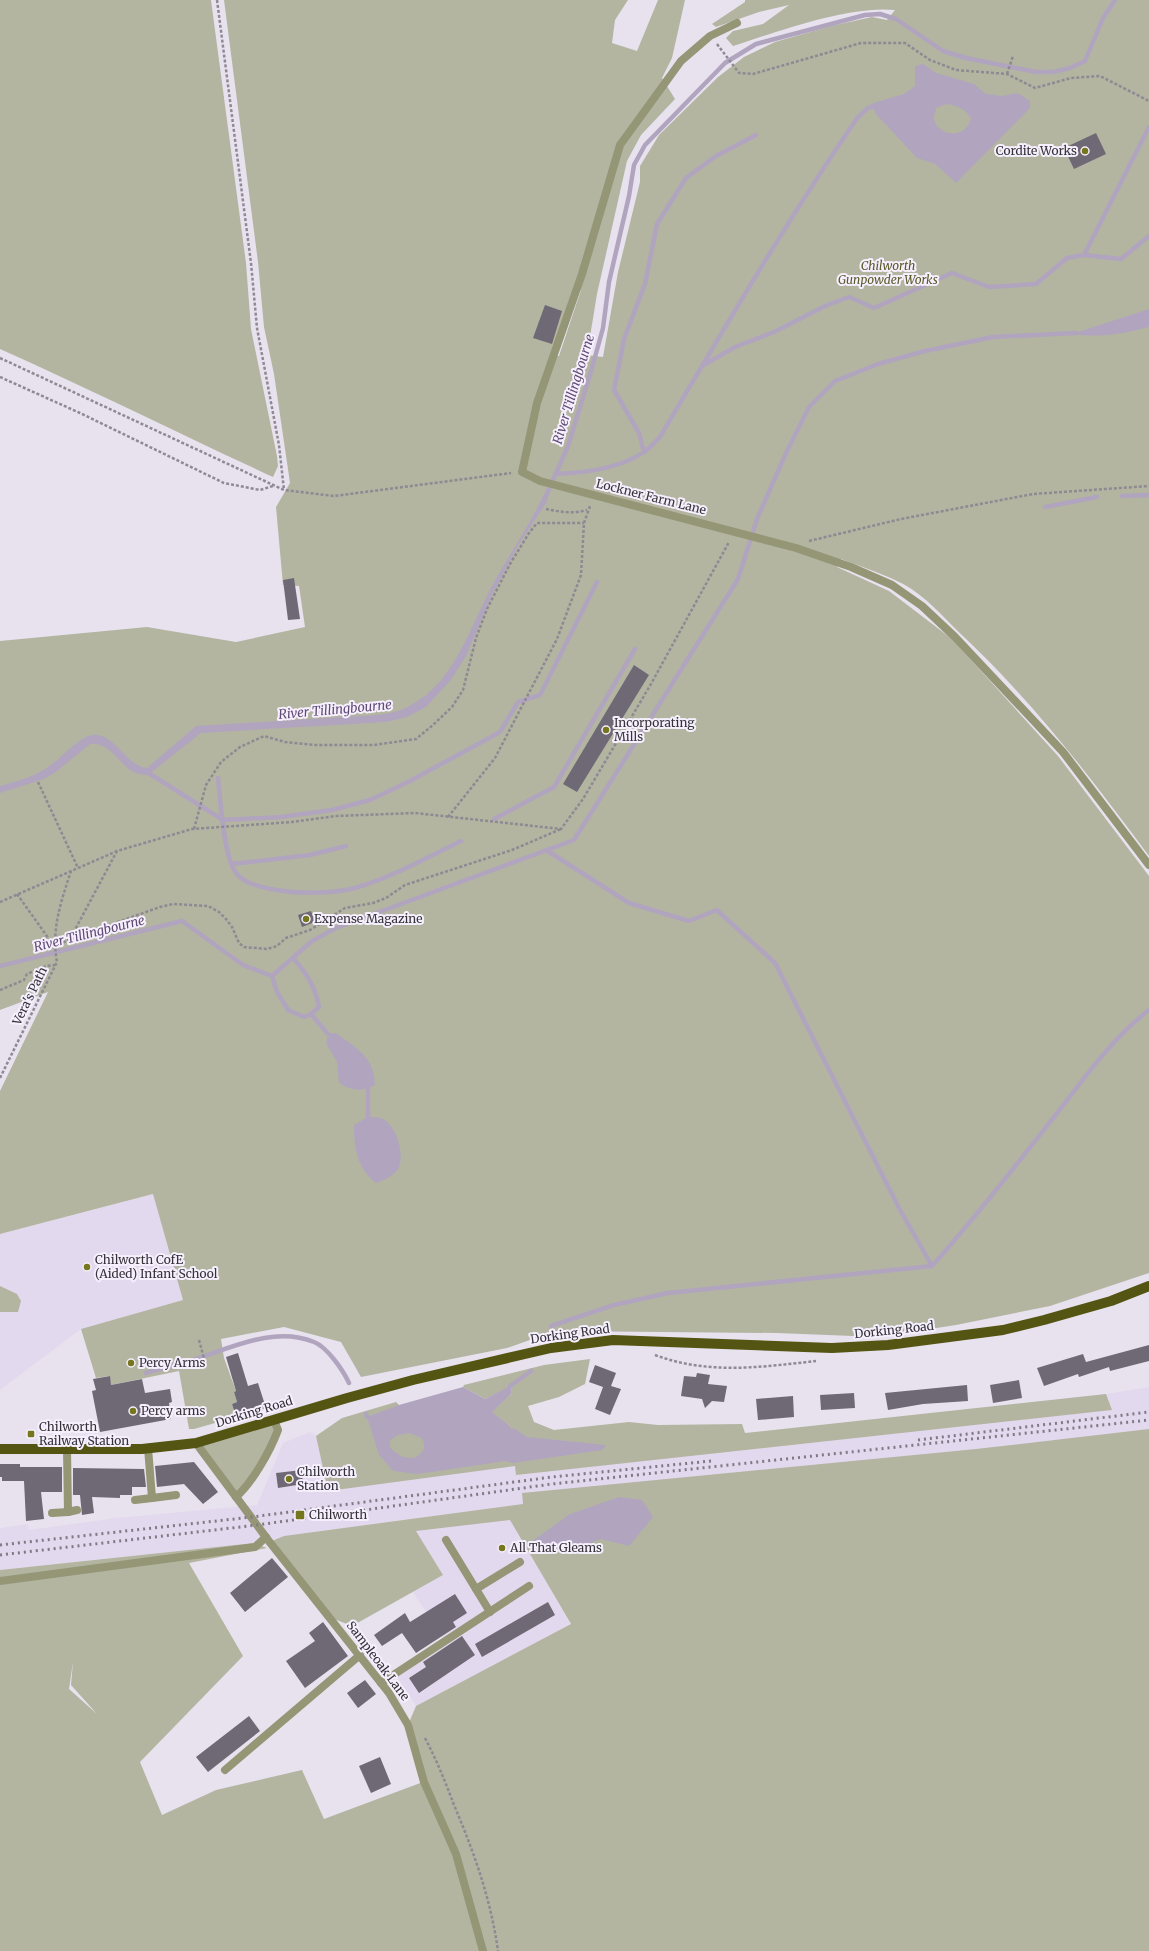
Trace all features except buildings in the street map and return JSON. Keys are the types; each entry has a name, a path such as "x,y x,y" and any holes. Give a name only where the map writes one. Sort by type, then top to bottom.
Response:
{"main road":[{"name":"Dorking Road","path":"0,1449 148,1448 196,1443 362,1394 551,1348 612,1340 832,1348 888,1345 1004,1330 1111,1301 1149,1286"}],"street":[{"path":"522,472 537,403 582,274 620,145 681,61 710,36 736,23"},
{"name":"Lockner Farm Lane","path":"522,472 540,481 561,487 796,548 851,567 892,585 922,606 955,637 1063,752 1149,865"},
{"path":"236,1497 250,1481 275,1438 278,1430 274,1420"},
{"name":"Sampleoak Lane","path":"196,1443 266,1537 360,1655 381,1683 408,1725 424,1782 456,1854 483,1951"},
{"path":"148,1448 152,1498"},
{"path":"67,1449 68,1512"},
{"path":"135,1500 176,1496"},
{"path":"52,1513 77,1510"},
{"path":"0,1581 255,1547 266,1537"},
{"path":"446,1540 490,1612"},
{"path":"476,1589 520,1562"},
{"path":"381,1683 529,1586"},
{"path":"224,1770 360,1655"}],"path":[{"path":"217,0 251,263 257,328 279,445 284,490"},
{"path":"723,51 739,73 753,74 860,43 905,43 930,60 956,70 1007,74 1035,88 1071,78 1100,76 1149,101"},
{"path":"1007,74 1013,56"},
{"path":"0,358 284,490 334,496 522,472"},
{"path":"0,377 80,413 224,482 260,490 274,486"},
{"path":"796,548 812,539 820,537 901,519 1034,494 1149,486"},
{"path":"448,817 495,758 557,639 581,575 584,523 588,509 598,496"},
{"path":"546,509 562,512 581,512 588,509"},
{"path":"194,829 206,785 221,762 240,747 264,736 286,742 343,746 374,745 416,739 452,707 463,690 476,638 487,609 510,564 529,533 537,524 584,523"},
{"path":"54,947 70,939 160,907 173,904 208,906 219,912 232,927 239,943 244,947 267,949 277,946 286,938 310,930 345,908 373,903 386,898 405,886 512,850 561,829 583,799 651,684 735,531"},
{"path":"38,782 78,868"},
{"path":"0,902 117,851 194,829 372,814 414,813 561,829"},
{"path":"70,939 117,851"},
{"path":"56,963 54,947 55,927 59,908 71,871"},
{"path":"17,894 54,947"},
{"name":"Vera's Path","path":"0,990 24,980 27,974 56,963"},
{"name":"Vera's Path","path":"0,1078 56,963"},
{"path":"199,1340 205,1362"},
{"path":"649,1353 676,1362 711,1368 731,1369 819,1361"},
{"path":"424,1736 441,1769 466,1831 487,1896 498,1951"}],"shaded area":[{"path":"923,64 936,73 974,84 986,94 1002,96 1018,93 1030,101 1030,108 956,183 935,164 917,158 875,113 873,103 904,94 915,86 915,66","holes":["946,104 958,107 969,115 971,119 967,127 955,133 943,131 938,127 934,117 936,108"]},
{"path":"1149,309 1149,327 1110,335 1091,336 1072,334"},
{"path":"543,496 548,498 546,503 518,546 492,595 466,656 451,680 426,707 407,717 386,722 201,733 148,775 133,772 108,749 97,744 90,744 56,772 44,779 0,793 0,786 25,778 43,770 79,742 92,735 105,737 134,763 147,768 196,726 377,715 401,710 419,700 434,688 457,657 492,586"},
{"path":"336,1033 363,1054 368,1060 374,1075 375,1085 366,1089 357,1090 348,1088 339,1083 337,1062 326,1043 328,1034"},
{"path":"368,1117 380,1118 388,1122 392,1127 398,1141 401,1155 401,1162 395,1173 376,1183 361,1164 355,1141 354,1125"},
{"name":"Chilworth CofE (Aided) Infant School","path":"154,1194 183,1300 81,1329 0,1390 0,1234"},
{"path":"510,1386 512,1393 492,1412 510,1426 510,1428 515,1429 527,1437 605,1445 605,1447 602,1450 513,1463 505,1461 418,1474 393,1471 379,1455 367,1417 399,1405 463,1387 485,1399","holes":["409,1433 422,1438 424,1444 423,1450 415,1458 401,1456 390,1447 390,1440 398,1435"]},
{"path":"1149,1387 1149,1457 511,1520 571,1625 416,1706 397,1677 447,1644 413,1592 443,1575 415,1530 286,1545 279,1538 254,1543 0,1570 0,1528 28,1524 29,1530 116,1518 257,1505 283,1443 310,1432 316,1436 328,1490 593,1453 1106,1394"},
{"path":"619,1497 642,1500 653,1517 629,1546 601,1539 573,1550 531,1542 570,1514"}],"green space":[{"path":"0,0 211,0 246,263 251,329 277,456 278,466 273,477 69,380 0,349"},
{"name":"Chilworth Gunpowder Works","path":"224,0 628,0 615,20 612,43 637,51 658,0 685,0 672,58 662,78 675,99 641,135 627,161 597,294 587,355 603,357 618,272 640,182 640,166 659,135 718,77 744,57 775,42 831,26 872,17 887,20 895,10 857,12 835,16 791,27 733,46 726,38 733,31 763,24 789,5 759,12 716,27 712,24 745,2 745,0 1149,0 1149,856 1084,770 1038,715 990,662 933,607 913,590 869,569 841,559 837,567 889,591 952,639 1058,756 1149,876 1149,1273 1050,1306 956,1325 878,1337 777,1333 555,1331 507,1348 361,1377 341,1342 284,1327 221,1339 224,1358 236,1391 234,1392 237,1402 232,1404 236,1417 194,1429 189,1429 179,1371 111,1385 109,1376 96,1378 81,1329 183,1300 153,1194 0,1234 0,1091 48,992 0,1010 0,641 147,627 236,642 305,627 299,586 283,585 276,507 290,483 274,374 264,327 258,262","holes":["574,288 581,290 559,356 550,356"]},
{"path":"0,1286 17,1294 21,1301 18,1312 0,1312"},
{"path":"590,1359 585,1384 559,1397 528,1406 534,1422 554,1430 629,1422 658,1425 742,1424 745,1433 1106,1394 1112,1410 516,1475 515,1466 328,1491 316,1436 342,1418 396,1402 399,1405 510,1437 510,1426 491,1412 512,1393 510,1387 485,1399 463,1387 464,1385 544,1365"},
{"path":"274,1420 275,1438 236,1497 196,1443"},
{"path":"1149,1429 1149,1951 0,1951 0,1570 254,1543 267,1548 189,1563 243,1656 140,1762 162,1815 216,1790 302,1770 324,1819 423,1782 408,1725 416,1706 571,1624 510,1520 416,1531 443,1575 352,1626 329,1617 269,1542 284,1536 523,1504 522,1493 976,1449","holes":["73,1662 71,1685 97,1714 69,1689"]}],"waterway":[{"name":"River Tillingbourne","path":"543,503 568,446 603,328 609,282 629,196 634,165 645,145 725,63 756,44 865,15 880,14 896,19 943,51 966,58 1036,72 1053,72 1070,68 1085,61 1103,18 1115,0"},
{"path":"555,474 578,473 613,466 634,458 644,452 660,437 756,275 806,195 858,117 868,108 874,106"},
{"path":"1084,255 1149,127"},
{"path":"644,452 639,433 614,390 624,339 645,284 657,224 686,178 716,156 756,135"},
{"path":"702,366 735,347 774,332 825,306 849,297 874,308 952,273 989,287 1036,284 1067,258 1084,255 1121,259 1149,236"},
{"path":"0,966 182,921 243,965 272,976 312,941 336,928 574,840 738,579 757,519 786,453 809,407 835,381 878,364 925,351 993,337 1076,333"},
{"path":"1122,496 1149,495"},
{"path":"1045,507 1097,497"},
{"path":"147,772 223,820 281,817 332,810 370,800 410,781 500,732 518,702 540,695 597,582"},
{"path":"494,819 554,787 635,649"},
{"path":"218,778 225,840 231,863 234,870 241,878 260,887 280,891 302,892 324,892 355,888 396,873 461,841"},
{"path":"232,864 310,855 346,846"},
{"path":"546,850 629,903 689,921 717,910 775,963 899,1208 932,1266"},
{"path":"293,958 313,986 319,1007 311,1014"},
{"path":"272,976 277,992 288,1010 304,1017 311,1014 328,1034"},
{"path":"551,1326 614,1305 668,1293 932,1266 994,1193 1098,1060 1135,1021 1149,1010"},
{"path":"368,1089 368,1117"},
{"path":"146,1373 196,1359 239,1344 269,1337 284,1336 299,1338 319,1345 334,1360 349,1383"},
{"path":"510,1386 531,1371"}],"railway":[{"path":"918,1440 1149,1412"},
{"path":"0,1555 257,1525 552,1484 1149,1420"},
{"path":"0,1545 252,1517 552,1477 711,1461"}],"place":[{"name":"Cordite Works","path":"1085,151"},
{"name":"Incorporating Mills","path":"606,730"},
{"name":"Expense Magazine","path":"306,919"},
{"name":"Chilworth CofE (Aided) Infant School","path":"87,1267"},
{"name":"Percy Arms","path":"131,1363"},
{"name":"Percy arms","path":"133,1411"},
{"name":"Chilworth Railway Station","path":"31,1434"},
{"name":"Chilworth Station","path":"289,1479"},
{"name":"Chilworth","path":"300,1515"},
{"name":"All That Gleams","path":"502,1548"}]}
